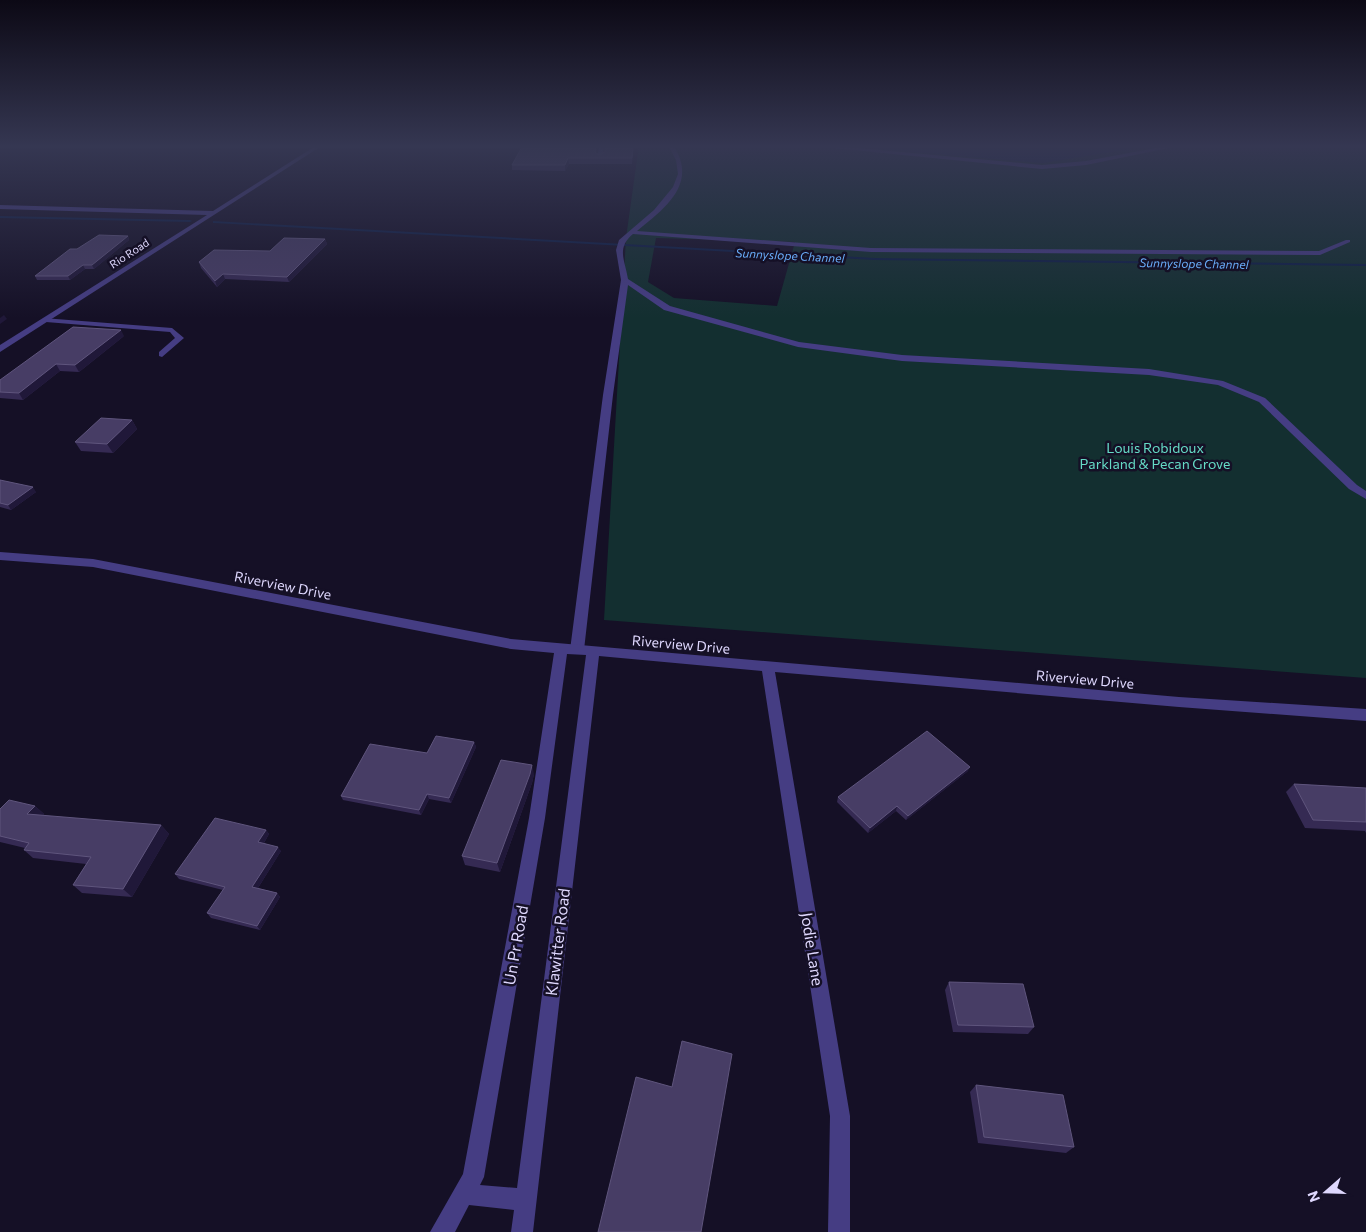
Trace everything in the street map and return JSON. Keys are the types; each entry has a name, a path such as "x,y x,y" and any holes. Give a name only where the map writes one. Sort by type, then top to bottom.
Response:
{"street":[{"name":"Rio Road","path":"0,349 231,202"},
{"path":"577,650 608,395 625,280 620,245 630,232 666,202"},
{"path":"0,207 214,213"},
{"path":"630,232 881,250 1320,253 1348,241"},
{"path":"625,280 666,308 798,344 902,358 1149,372 1220,383 1262,400 1353,488 1366,496"},
{"path":"46,320 172,330 180,338 162,354"},
{"name":"Riverview Drive","path":"0,556 93,563 511,644 1169,701 1366,715"},
{"name":"Un Pr Road","path":"441,1232 445,1229 473,1177 538,818 577,650"},
{"name":"Klawitter Road","path":"522,1232 577,650"},
{"name":"Jodie Lane","path":"768,666 840,1116 839,1232"},
{"path":"464,1194 526,1200"}],"green space":[{"name":"Louis Robidoux Parkland & Pecan Grove","path":"631,202 1366,202 1366,678 604,620 626,238","holes":["656,238 795,242 777,306 674,298 648,282"]}],"building":[{"path":"99,235 128,236 92,265 83,265 68,276 35,276 70,249 77,249"},
{"path":"284,238 325,239 287,277 223,274 215,281 199,262 214,250 270,251"},
{"path":"73,327 121,330 75,365 56,364 19,393 0,392 0,380"},
{"path":"101,418 132,420 107,444 75,442"},
{"path":"0,480 33,487 8,505 0,503"},
{"path":"927,731 970,767 908,816 897,806 870,828 838,797"},
{"path":"436,736 474,742 449,798 427,794 419,810 341,796 370,744 427,753"},
{"path":"501,760 532,765 497,863 462,856"},
{"path":"1294,784 1366,788 1366,822 1313,820"},
{"path":"9,800 35,806 27,814 161,825 123,889 73,885 91,857 24,850 29,843 0,836 0,809"},
{"path":"215,818 266,830 258,842 278,847 252,887 277,893 257,926 207,913 225,887 175,874"},
{"path":"949,982 1023,984 1034,1027 958,1025"},
{"path":"682,1041 732,1054 701,1232 598,1232 636,1077 672,1087"},
{"path":"976,1085 1063,1095 1074,1147 984,1137"}],"waterway":[{"name":"Sunnyslope Channel","path":"0,217 190,221"},
{"name":"Sunnyslope Channel","path":"214,222 875,259 1366,265"}]}
